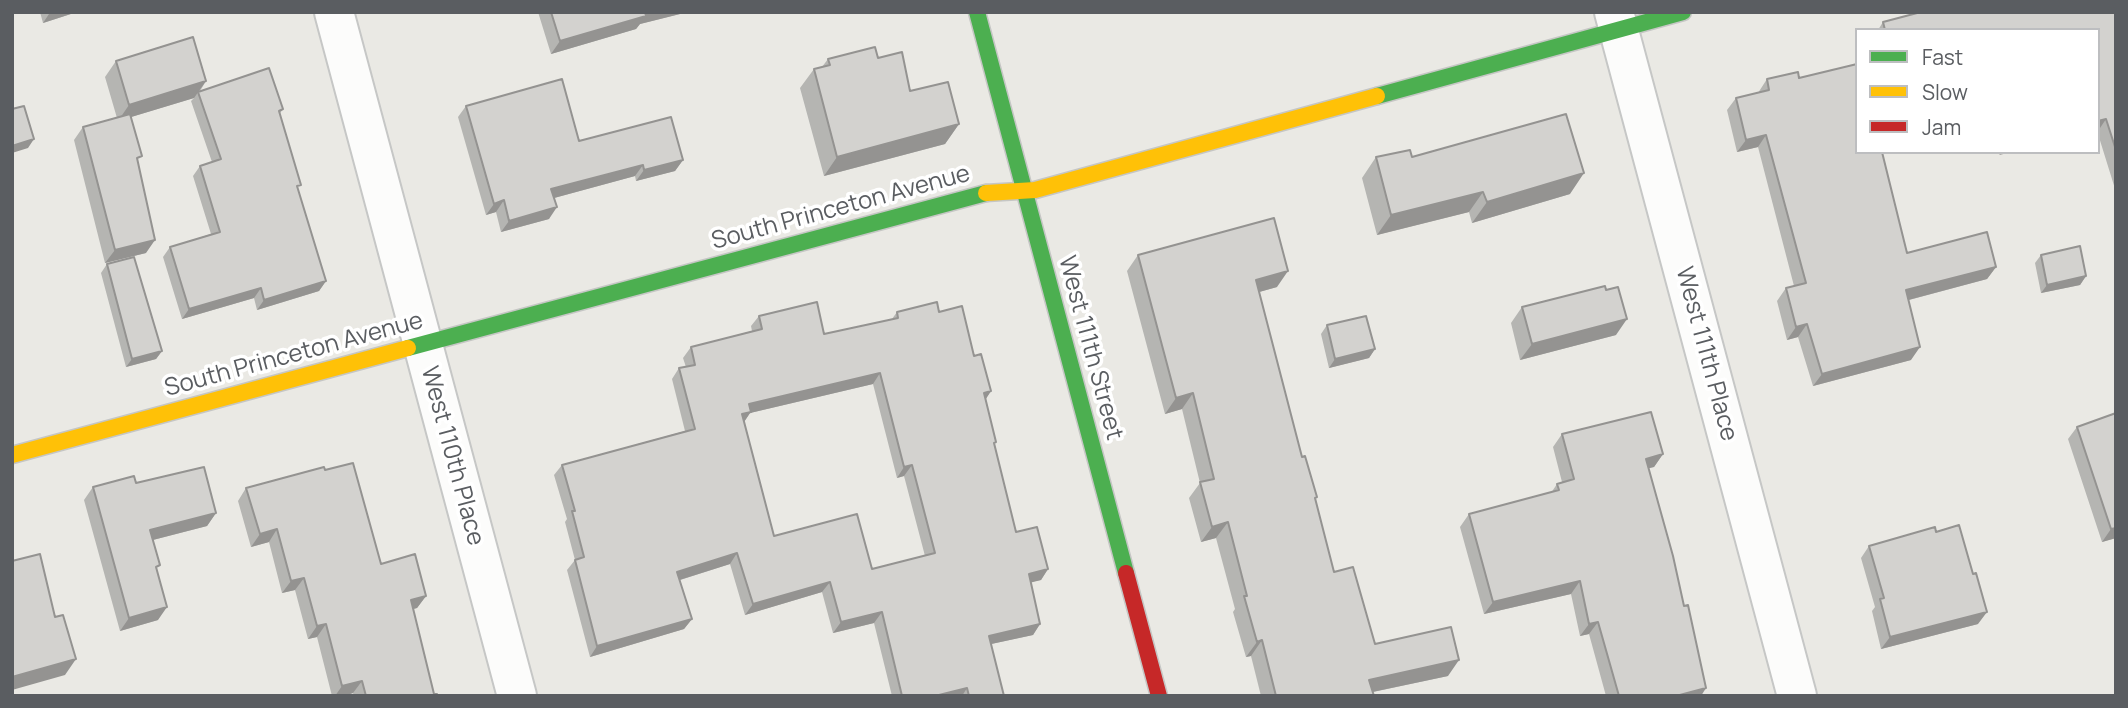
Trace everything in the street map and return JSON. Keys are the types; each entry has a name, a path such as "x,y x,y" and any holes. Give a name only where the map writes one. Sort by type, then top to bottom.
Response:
{"street":[{"name":"West 110th Place","path":"334,12 517,696"},
{"name":"West 111th Street","path":"977,12 1159,696"},
{"name":"South Princeton Avenue","path":"12,455 978,194 1035,190 1617,21 1683,12"},
{"name":"West 111th Place","path":"1617,21 1797,696"}],"building":[{"path":"551,12 645,12 646,16 560,41"},
{"path":"1921,12 2116,12 2116,150 2106,119 2100,120 2100,28 1884,28 1883,22"},
{"path":"193,37 206,81 129,105 116,61"},
{"path":"875,47 878,58 902,52 910,91 948,82 959,124 837,157 814,69 830,65 828,59"},
{"path":"1855,64 1855,154 1882,154 1907,253 1987,232 1996,267 1906,290 1920,347 1822,374 1807,324 1796,327 1786,288 1806,283 1766,135 1746,140 1736,98 1769,90 1767,79 1798,72 1799,78"},
{"path":"269,68 283,109 279,111 301,185 297,186 326,281 264,300 261,288 189,309 170,247 220,232 200,166 221,159 198,92"},
{"path":"562,79 579,141 671,117 683,160 644,170 643,165 551,189 557,207 509,221 504,200 494,204 466,106"},
{"path":"24,106 34,139 12,146 12,109"},
{"path":"130,114 142,156 137,158 155,240 115,250 83,127"},
{"path":"1566,114 1584,173 1487,202 1483,192 1391,215 1376,157 1410,150 1412,157"},
{"path":"1274,218 1288,271 1256,280 1302,457 1305,456 1317,497 1315,498 1334,572 1353,567 1375,644 1451,627 1459,660 1369,680 1374,696 1276,696 1262,640 1257,642 1244,596 1247,596 1228,522 1212,527 1200,482 1214,479 1193,393 1176,398 1138,255"},
{"path":"2080,246 2086,276 2047,285 2041,255"},
{"path":"134,257 162,351 132,359 107,264"},
{"path":"1605,286 1606,290 1618,287 1627,319 1532,344 1522,307"},
{"path":"817,302 824,334 898,318 897,312 937,302 939,312 962,306 974,356 981,354 991,391 984,393 1016,532 1037,527 1048,569 1029,574 1040,624 989,636 1004,696 969,696 967,688 935,696 902,696 882,612 841,622 830,582 753,604 737,553 677,572 692,619 597,646 575,560 584,557 562,465 695,429 679,368 695,365 691,347 762,329 759,316","holes":["880,373 904,467 912,465 935,553 872,569 857,514 774,536 742,414 751,412 749,404"]},
{"path":"1366,316 1375,349 1335,359 1327,325"},
{"path":"1651,412 1663,454 1646,459 1684,606 1688,605 1706,688 1676,696 1619,696 1598,622 1589,624 1580,581 1493,602 1469,514 1559,490 1557,484 1574,479 1562,434"},
{"path":"2116,413 2116,528 2111,529 2077,427"},
{"path":"353,463 381,564 415,554 426,596 411,600 434,694 438,696 366,696 362,681 342,686 326,624 317,626 304,578 291,581 277,529 260,534 246,488 324,467 325,470"},
{"path":"204,467 216,513 150,530 160,565 156,567 167,607 129,618 93,487 134,476 136,483"},
{"path":"1959,525 1987,612 1890,637 1880,599 1884,598 1869,546 1935,527 1936,532"},
{"path":"40,554 55,617 63,615 76,659 12,677 12,561"}],"traffic: fast":[{"path":"977,12 1126,573"},
{"path":"1377,96 1683,12"},
{"path":"408,348 986,193"}],"traffic: slow":[{"path":"986,193 1035,190 1377,96"},
{"path":"12,455 408,348"}],"traffic: jam":[{"path":"1126,573 1159,696"}]}
